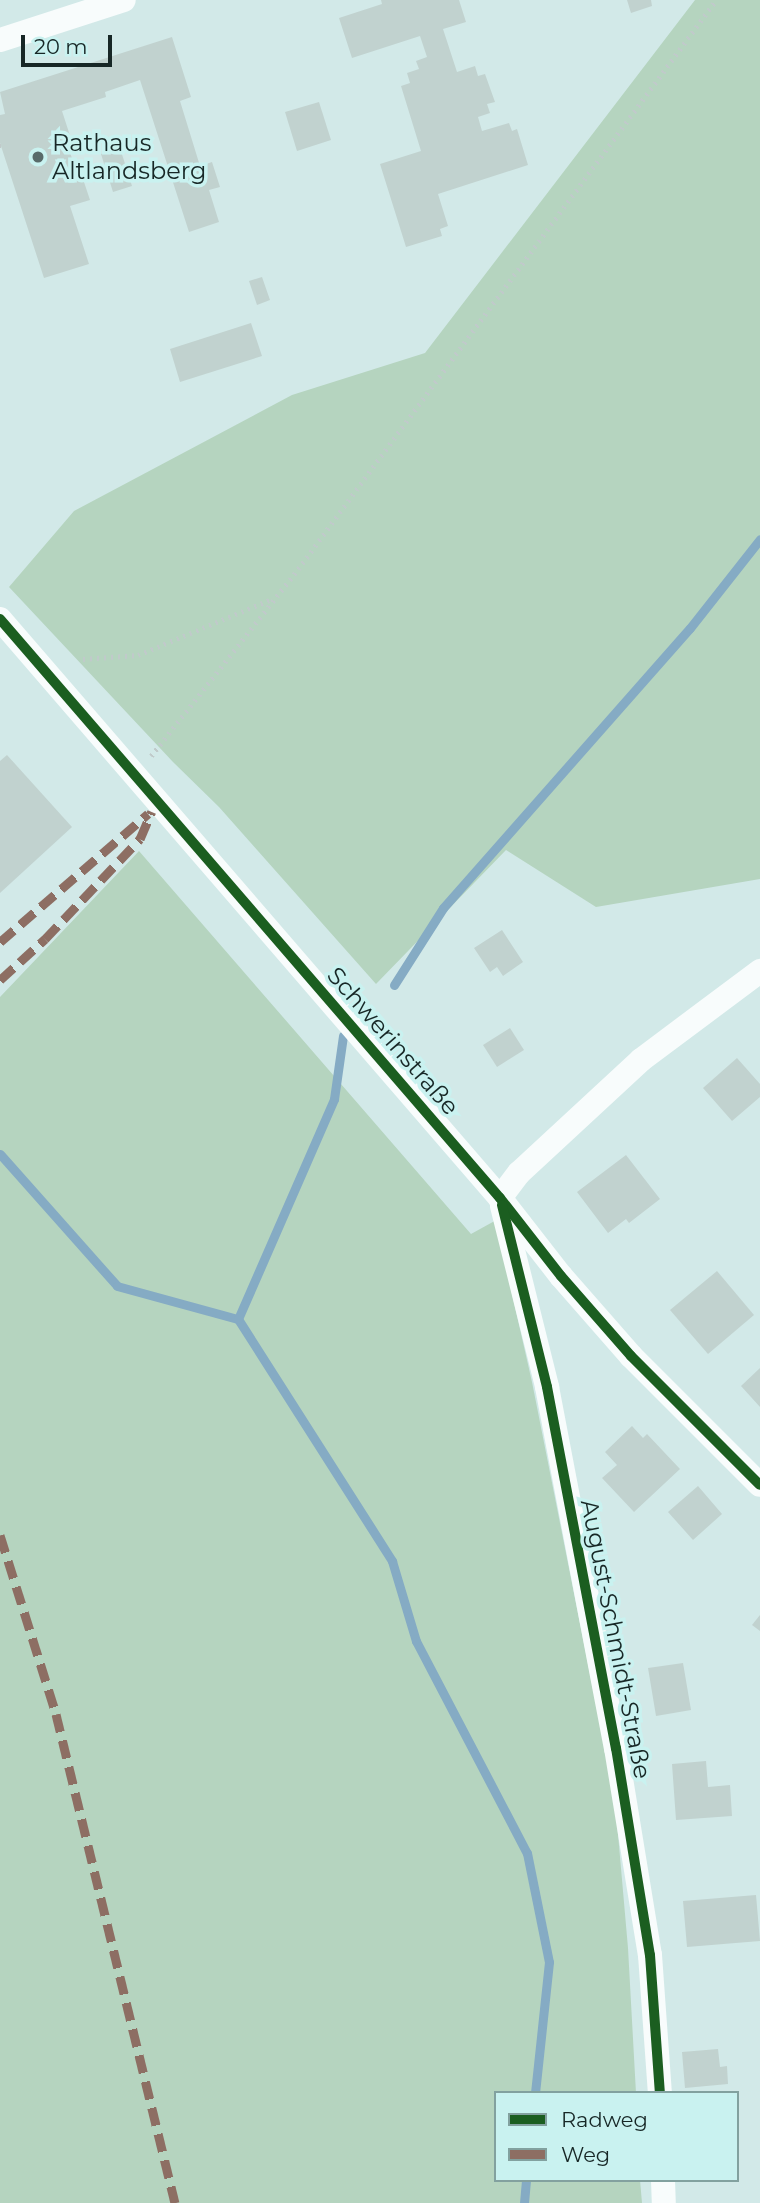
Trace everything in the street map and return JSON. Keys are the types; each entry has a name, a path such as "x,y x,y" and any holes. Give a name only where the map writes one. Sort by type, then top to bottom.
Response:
{"street":[{"path":"0,40 124,0"},
{"name":"Schwerinstraße","path":"0,619 500,1198 561,1276 632,1356 760,1485"},
{"path":"500,1198 519,1173 640,1060 760,971"},
{"name":"August-Schmidt-Straße","path":"500,1198 547,1387 616,1748 650,1955 660,2091"},
{"path":"663,2182 664,2203"}],"path":[{"path":"158,747 275,598 716,0"},
{"path":"83,659 138,655 275,598"}],"green space":[{"path":"695,0 760,0 760,879 596,907 506,850 376,984 219,807 173,762 9,587 74,511 292,395 425,353"},
{"path":"139,851 471,1234 500,1218 504,1259 532,1382 615,1800 628,1948 636,2091 494,2091 494,2182 640,2182 642,2203 0,2203 0,997"}],"building":[{"path":"381,0 459,0 466,22 443,29 457,72 475,66 478,76 485,74 495,102 487,104 490,113 478,117 482,131 509,123 512,131 517,129 528,165 438,194 448,226 440,229 442,236 406,247 380,164 421,151 401,86 410,83 407,73 419,69 416,61 427,57 420,36 352,58 339,18 382,4"},
{"path":"627,0 651,0 652,6 631,13"},
{"name":"Rathaus Altlandsberg","path":"172,37 191,97 180,101 200,166 212,162 220,187 209,190 219,222 189,232 140,80 105,92 106,97 62,111 75,151 70,152 76,172 80,170 90,200 70,206 89,264 44,278 0,143 0,115 5,114 0,92"},
{"path":"319,102 331,140 297,151 285,112"},
{"path":"120,148 132,186 113,192 101,154"},
{"path":"262,277 270,300 257,305 249,281"},
{"path":"251,323 262,356 180,382 170,349"},
{"path":"7,755 72,827 0,893 0,761"},
{"path":"502,930 523,962 503,976 497,967 490,972 474,948"},
{"path":"510,1028 524,1050 497,1067 483,1045"},
{"path":"737,1058 760,1084 760,1097 732,1121 703,1088"},
{"path":"626,1155 660,1199 629,1223 626,1219 608,1233 577,1192"},
{"path":"717,1271 754,1315 708,1354 670,1310"},
{"path":"760,1368 760,1407 741,1386"},
{"path":"632,1426 643,1438 647,1434 680,1469 634,1512 602,1478 617,1465 605,1452"},
{"path":"698,1486 722,1514 693,1540 668,1512"},
{"path":"760,1615 760,1631 752,1625"},
{"path":"683,1663 691,1710 656,1716 648,1668"},
{"path":"706,1761 708,1787 730,1785 732,1816 676,1820 672,1764"},
{"path":"756,1895 760,1941 687,1947 683,1901"},
{"path":"718,2049 720,2067 727,2066 728,2084 685,2088 682,2052"}],"waterway":[{"path":"394,985 443,908 690,628 760,539"},
{"path":"238,1319 334,1099 343,1036"},
{"path":"0,1154 117,1286 238,1319 392,1561 416,1641 527,1853 549,1962 535,2091"},
{"path":"524,2203 526,2182"}],"marked path":[{"path":"0,980 45,939 140,839 152,811"},
{"path":"0,942 148,814"},
{"path":"0,1535 56,1714 175,2203"}],"cycle path":[{"path":"0,619 500,1198 561,1276 631,1356 760,1485"},
{"path":"502,1205 547,1387 616,1748 650,1955 660,2091"}],"place":[{"name":"Rathaus Altlandsberg","path":"38,157"}]}
